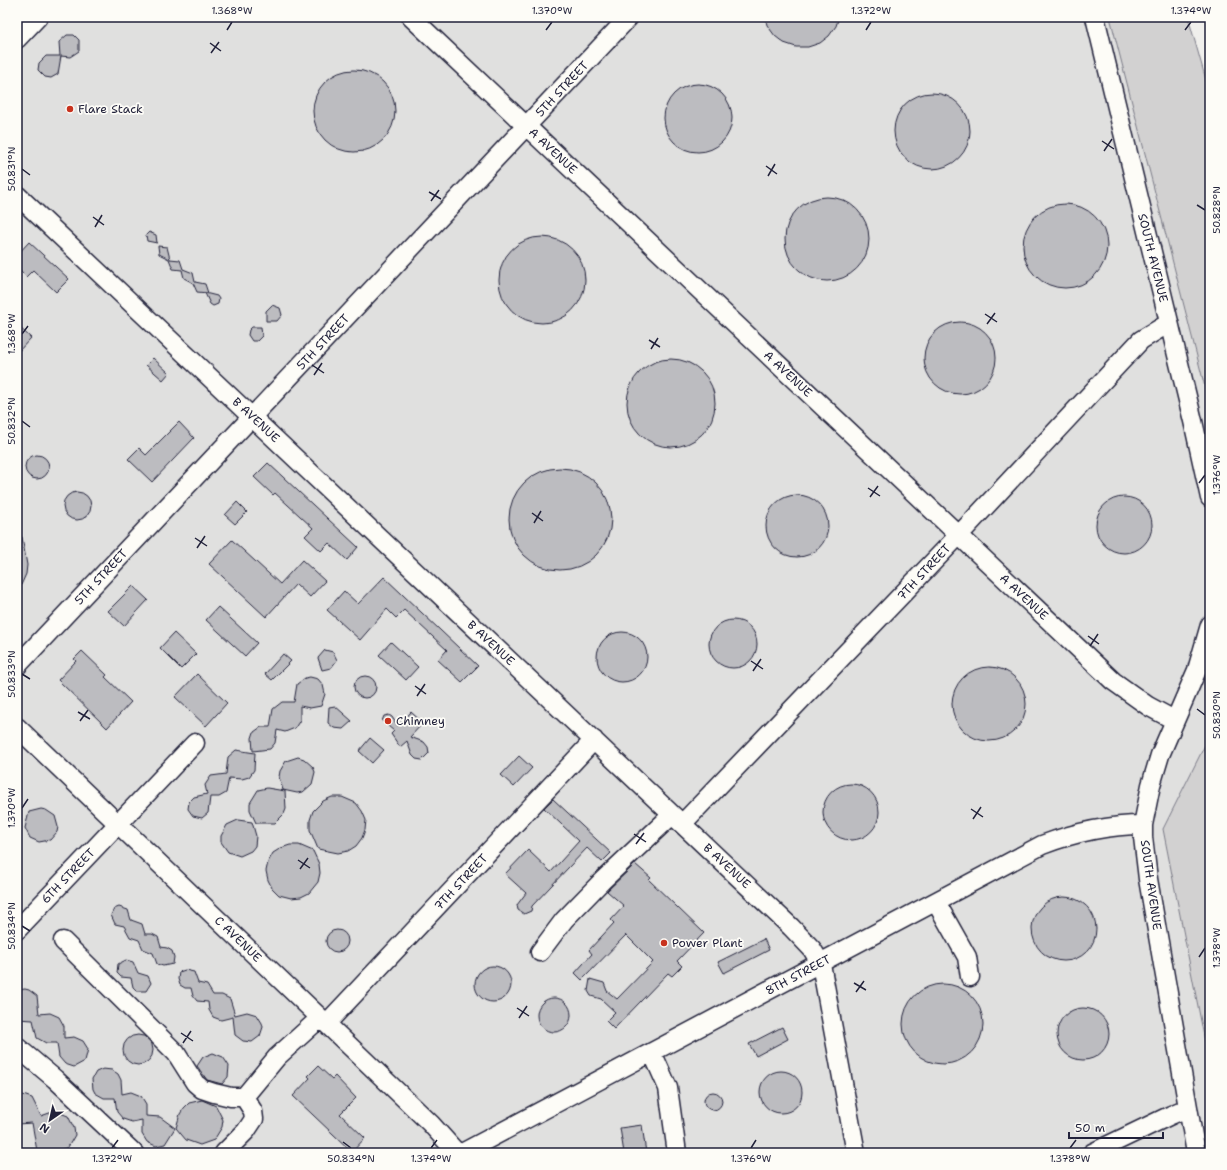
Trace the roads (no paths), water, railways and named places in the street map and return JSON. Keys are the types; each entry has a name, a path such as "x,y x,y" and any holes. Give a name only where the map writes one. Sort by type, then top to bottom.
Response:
{"lane":[{"path":"17,39 38,17"},
{"name":"A AVENUE","path":"411,17 1113,681 1148,706 1174,720"},
{"name":"5TH STREET","path":"17,666 629,17"},
{"name":"SOUTH AVENUE","path":"1095,17 1210,498"},
{"name":"B AVENUE","path":"17,194 791,927 812,949 821,964 856,1153"},
{"name":"7TH STREET","path":"540,952 569,915 603,880 677,820 958,536 1141,340 1169,324"},
{"name":"SOUTH AVENUE","path":"1196,1153 1147,871 1144,825 1155,770 1174,720 1197,670 1210,625"},
{"name":"C AVENUE","path":"17,727 431,1124 457,1153"},
{"name":"7TH STREET","path":"244,1097 277,1057 323,1021 594,740"},
{"name":"6TH STREET","path":"17,930 194,743"},
{"name":"8TH STREET","path":"462,1153 821,964 1042,845 1103,827 1144,825"},
{"path":"936,902 967,958 970,977"},
{"path":"63,941 176,1053 195,1083 202,1089 214,1093 231,1097 244,1097 253,1111 254,1118 252,1124 224,1153"},
{"path":"17,1047 55,1079 134,1153"},
{"path":"652,1052 668,1088 677,1153"},
{"path":"1092,1153 1171,1115 1180,1112 1189,1113"}],"place":[{"name":"Flare Stack","path":"70,109"},
{"name":"Chimney","path":"388,721"},
{"name":"Power Plant","path":"664,943"}]}
